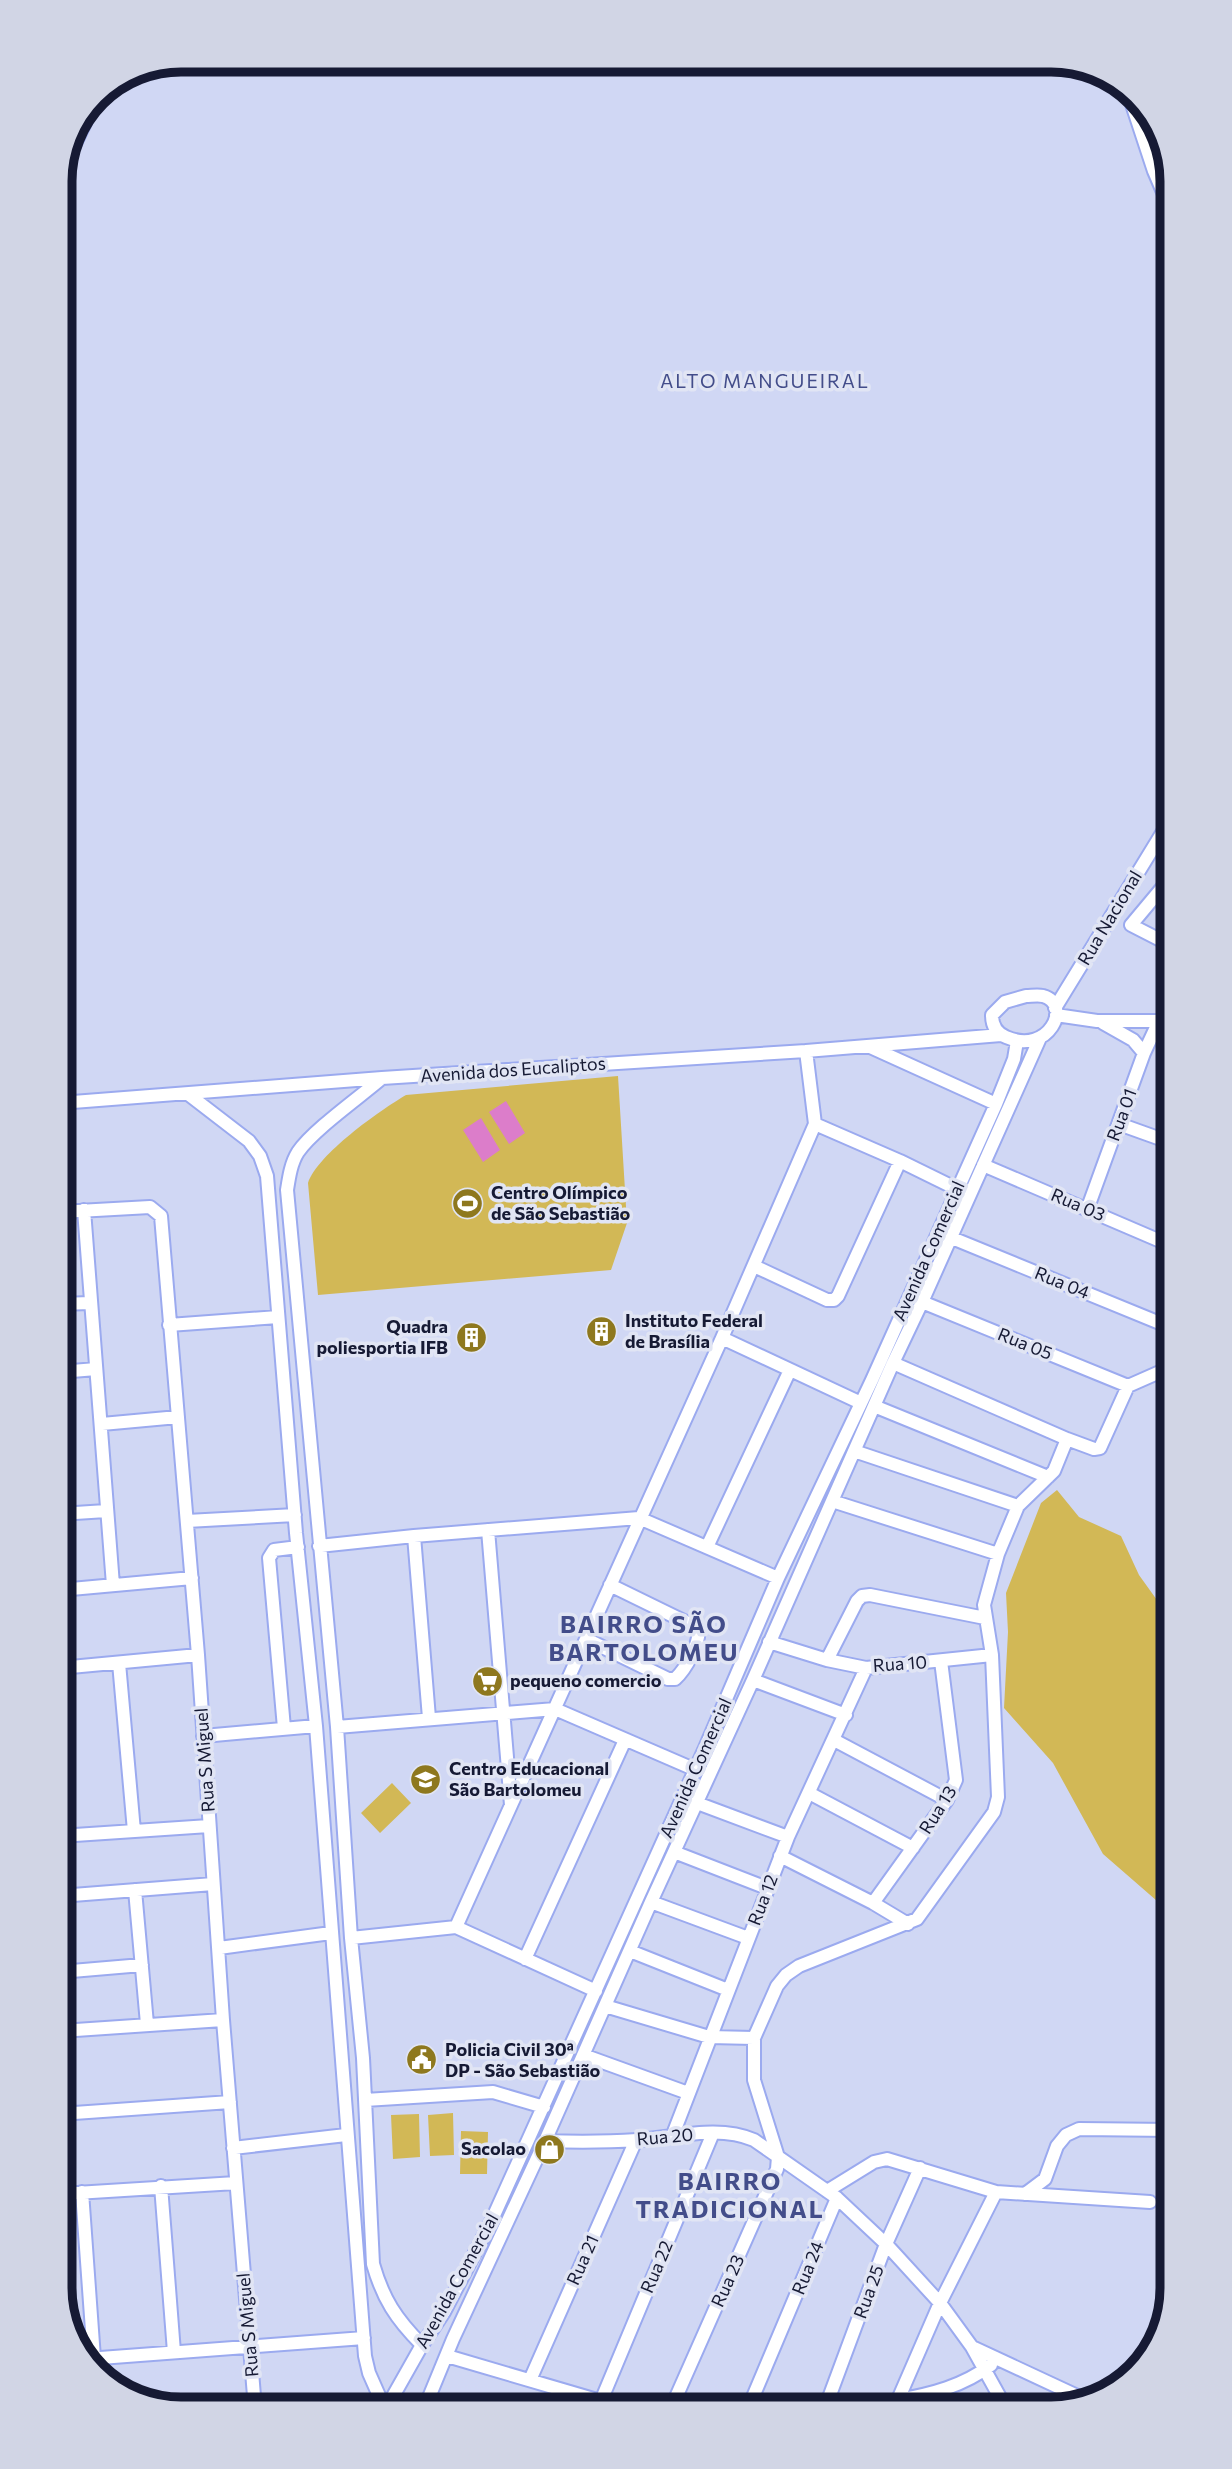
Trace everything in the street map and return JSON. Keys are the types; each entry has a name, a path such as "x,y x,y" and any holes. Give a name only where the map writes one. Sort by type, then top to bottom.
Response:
{"street":[{"path":"1135,111 1160,185"},
{"path":"1154,171 1158,162"},
{"name":"Rua Nacional","path":"1056,1011 1160,837"},
{"path":"1160,890 1131,925 1160,940"},
{"path":"965,1037 982,1026 1005,1002 1026,996 1044,996 1070,984"},
{"path":"1044,996 1056,1011 1097,1021 1159,1021"},
{"path":"992,1015 992,1024 1001,1035 1030,1042 1040,1038 1053,1026 1056,1011"},
{"path":"1097,1021 1133,1040 1144,1053"},
{"name":"Rua 01","path":"1087,1210 1144,1053 1159,1021"},
{"name":"Avenida dos Eucaliptos","path":"72,1102 1001,1035"},
{"name":"Avenida Comercial","path":"878,1382 893,1363 922,1302 1040,1038"},
{"name":"Avenida Comercial","path":"392,2397 436,2325 491,2222 696,1770 778,1577 856,1430 878,1382 957,1189 996,1104 1014,1059 1017,1041"},
{"path":"864,1045 996,1104"},
{"path":"456,1927 722,1338 815,1124 806,1051"},
{"path":"382,1078 298,1152 287,1189 337,1727 351,1938 363,2058 373,2264 380,2289 392,2311 402,2326 422,2345"},
{"path":"188,1094 248,1141 260,1156 267,1176 297,1540 316,1726 364,2338 369,2373 381,2397"},
{"path":"815,1124 957,1189"},
{"path":"1119,1124 1160,1139"},
{"path":"754,1266 827,1300 834,1300 900,1161"},
{"name":"Rua 03","path":"983,1165 1160,1241"},
{"name":"Rua S Miguel","path":"72,1211 150,1207 161,1216 192,1578 223,2020 254,2397"},
{"path":"84,1210 113,1585"},
{"path":"271,1229 289,1227"},
{"name":"Rua 04","path":"952,1238 1160,1323"},
{"name":"Rua 05","path":"922,1302 1128,1387"},
{"path":"72,1304 90,1303"},
{"path":"169,1325 278,1317"},
{"path":"722,1338 868,1404 1048,1477"},
{"path":"893,1363 1094,1450 1100,1448 1128,1387 1160,1376"},
{"path":"72,1371 96,1369"},
{"path":"707,1547 790,1370"},
{"path":"102,1424 178,1417"},
{"name":"Avenida Comercial","path":"429,2397 453,2339 720,1755 853,1451 856,1430"},
{"path":"1067,1439 1054,1471 1018,1506 998,1555 984,1605 992,1655 998,1797 994,1812 917,1919 799,1966 786,1975 777,1986 754,2038 754,2080 778,2157 832,2194 874,2162 894,2160 996,2192 1150,2202"},
{"path":"853,1451 1018,1506"},
{"path":"832,1501 998,1555"},
{"path":"72,1513 106,1511"},
{"path":"187,1521 295,1515"},
{"path":"319,1546 639,1518 778,1577"},
{"path":"488,1530 511,1807"},
{"path":"284,1728 269,1558 274,1550 318,1531"},
{"path":"414,1536 429,1718"},
{"path":"72,1589 192,1578"},
{"path":"586,1639 668,1679 675,1679 681,1674 691,1654 699,1634 698,1628 610,1585"},
{"path":"827,1660 862,1596 870,1595 985,1618"},
{"name":"Rua 10","path":"769,1642 827,1660 866,1668 992,1655"},
{"path":"72,1667 198,1656"},
{"name":"Rua 13","path":"873,1903 947,1800 956,1780 941,1661"},
{"path":"119,1663 134,1831"},
{"name":"Rua 12","path":"672,2137 780,1856 866,1668"},
{"path":"753,1680 846,1715"},
{"path":"337,1727 555,1709 696,1770"},
{"path":"203,1736 316,1726"},
{"path":"834,1740 947,1800"},
{"path":"525,1959 625,1741"},
{"path":"705,1748 720,1755"},
{"path":"809,1793 913,1848"},
{"path":"697,1803 788,1837"},
{"path":"673,1821 686,1827"},
{"path":"72,1835 209,1826"},
{"path":"674,1852 767,1888"},
{"path":"780,1856 873,1903 908,1924"},
{"path":"72,1895 213,1884"},
{"path":"135,1890 147,2024"},
{"path":"651,1902 748,1938"},
{"path":"351,1938 456,1927 596,1991"},
{"path":"219,1948 331,1933"},
{"path":"630,1951 728,1990"},
{"path":"72,1971 142,1965"},
{"path":"605,2006 709,2037 754,2038"},
{"path":"72,2030 223,2020"},
{"path":"577,2032 591,2038"},
{"path":"583,2055 688,2093"},
{"path":"341,2060 354,2056 363,2058"},
{"path":"558,2074 566,2080 572,2080"},
{"path":"365,2100 493,2092 544,2107"},
{"path":"72,2113 230,2102"},
{"path":"233,2148 367,2128"},
{"path":"1025,2194 1045,2179 1057,2146 1066,2135 1079,2129 1160,2130"},
{"name":"Rua 20","path":"545,2141 636,2140 713,2133 744,2136 778,2157"},
{"name":"Rua 22","path":"609,2397 713,2133"},
{"name":"Rua 21","path":"530,2380 636,2140"},
{"name":"Rua 23","path":"676,2397 777,2169 778,2157"},
{"path":"920,2168 886,2244 940,2303 972,2347 1000,2397"},
{"path":"72,2193 236,2183"},
{"path":"161,2186 174,2352"},
{"path":"82,2192 91,2350"},
{"path":"900,2397 940,2303 996,2192"},
{"name":"Rua 25","path":"829,2397 886,2244 832,2194"},
{"name":"Rua 24","path":"753,2397 832,2194"},
{"path":"436,2325 444,2327 453,2339"},
{"path":"97,2358 364,2338"},
{"path":"972,2347 997,2361 1075,2394"},
{"path":"447,2356 587,2397"},
{"path":"919,2397 945,2390 997,2361"}],"shaded area":[{"name":"Centro Olímpico de São Sebastião","path":"618,1076 627,1223 611,1270 318,1295 308,1183 324,1159 336,1147 381,1111 406,1095"},
{"path":"506,1101 525,1133 509,1144 489,1112"},
{"path":"481,1118 500,1150 483,1162 463,1130"},
{"path":"1057,1490 1079,1517 1121,1536 1139,1575 1160,1604 1160,1904 1103,1854 1053,1763 1004,1708 1008,1632 1006,1593 1041,1503"},
{"path":"392,1783 411,1803 380,1833 361,1813"},
{"path":"453,2113 454,2155 430,2156 428,2115"},
{"path":"419,2114 420,2157 393,2159 391,2115"},
{"path":"461,2131 488,2132 487,2174 460,2174"}],"place":[{"name":"Centro Olímpico de São Sebastião","path":"468,1203"},
{"name":"Instituto Federal de Brasília","path":"602,1331"},
{"name":"Quadra poliesportia IFB","path":"471,1337"},
{"name":"pequeno comercio","path":"487,1681"},
{"name":"Centro Educacional São Bartolomeu","path":"426,1779"},
{"name":"Policia Civil 30ª DP - São Sebastião","path":"422,2060"},
{"name":"Sacolao","path":"549,2149"}],"district":[{"name":"ALTO MANGUEIRAL","path":"765,381"},
{"name":"BAIRRO SÃO BARTOLOMEU","path":"644,1639"},
{"name":"BAIRRO TRADICIONAL","path":"730,2196"}]}
